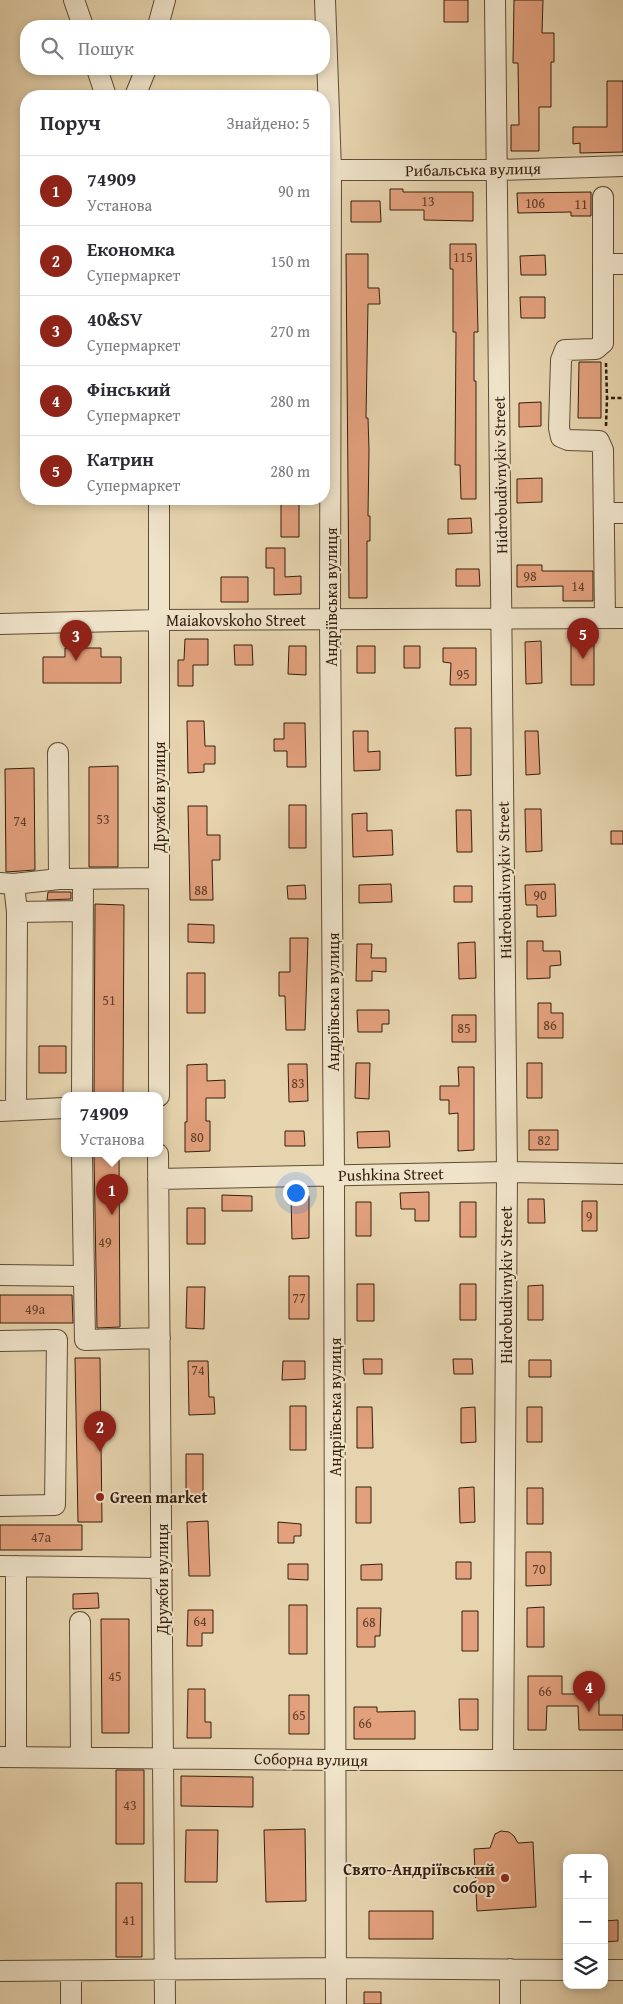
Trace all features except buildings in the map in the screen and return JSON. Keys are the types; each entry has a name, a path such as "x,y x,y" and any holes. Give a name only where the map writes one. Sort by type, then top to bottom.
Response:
{"street":[{"path":"74,0 81,20"},
{"path":"160,20 165,0"},
{"name":"Андріївська вулиця","path":"325,0 325,20"},
{"name":"Hidrobudivnykiv Street","path":"495,0 507,1172 503,1760"},
{"path":"99,75 104,90"},
{"path":"137,90 143,75"},
{"name":"Андріївська вулиця","path":"326,75 326,90"},
{"name":"Рибальська вулиця","path":"330,170 497,170 623,166"},
{"path":"603,197 613,264 603,343 596,349 565,350 561,360 559,428 561,437 568,440 599,441 604,450 614,512 614,618"},
{"name":"Дружби вулиця","path":"158,1092 159,505"},
{"name":"Андріївська вулиця","path":"329,505 334,1175 336,2004"},
{"name":"Maiakovskoho Street","path":"0,624 159,620 614,618"},
{"path":"58,753 59,879"},
{"path":"61,1108 8,1110 17,912 7,883 59,879 159,878"},
{"path":"82,1092 83,880"},
{"path":"17,912 83,911"},
{"path":"82,1157 84,1340 160,1338"},
{"name":"Дружби вулиця","path":"158,1157 165,2004"},
{"name":"Pushkina Street","path":"158,1179 507,1172 623,1174"},
{"path":"0,1276 84,1276"},
{"path":"0,1341 57,1340 55,1505 0,1506"},
{"path":"8,1757 8,1566 162,1568"},
{"path":"80,1622 81,1757"},
{"name":"Соборна вулиця","path":"8,1757 623,1760"},
{"path":"0,1971 335,1968 563,1970"},
{"path":"510,1969 510,2004"},
{"path":"608,1970 623,1970"},
{"path":"71,1971 72,2004"}],"path":[{"path":"598,348 606,357 607,398 606,430 599,441"},
{"path":"607,398 623,398"}],"place":[{"name":"Катрин","path":"583,659"},
{"name":"40&SV","path":"76,661"},
{"name":"74909","path":"112,1215"},
{"name":"Економка","path":"100,1452"},
{"name":"Green market","path":"100,1497"},
{"name":"Фінський","path":"589,1712"},
{"name":"Свято-Андріївський собор","path":"505,1878"}]}
